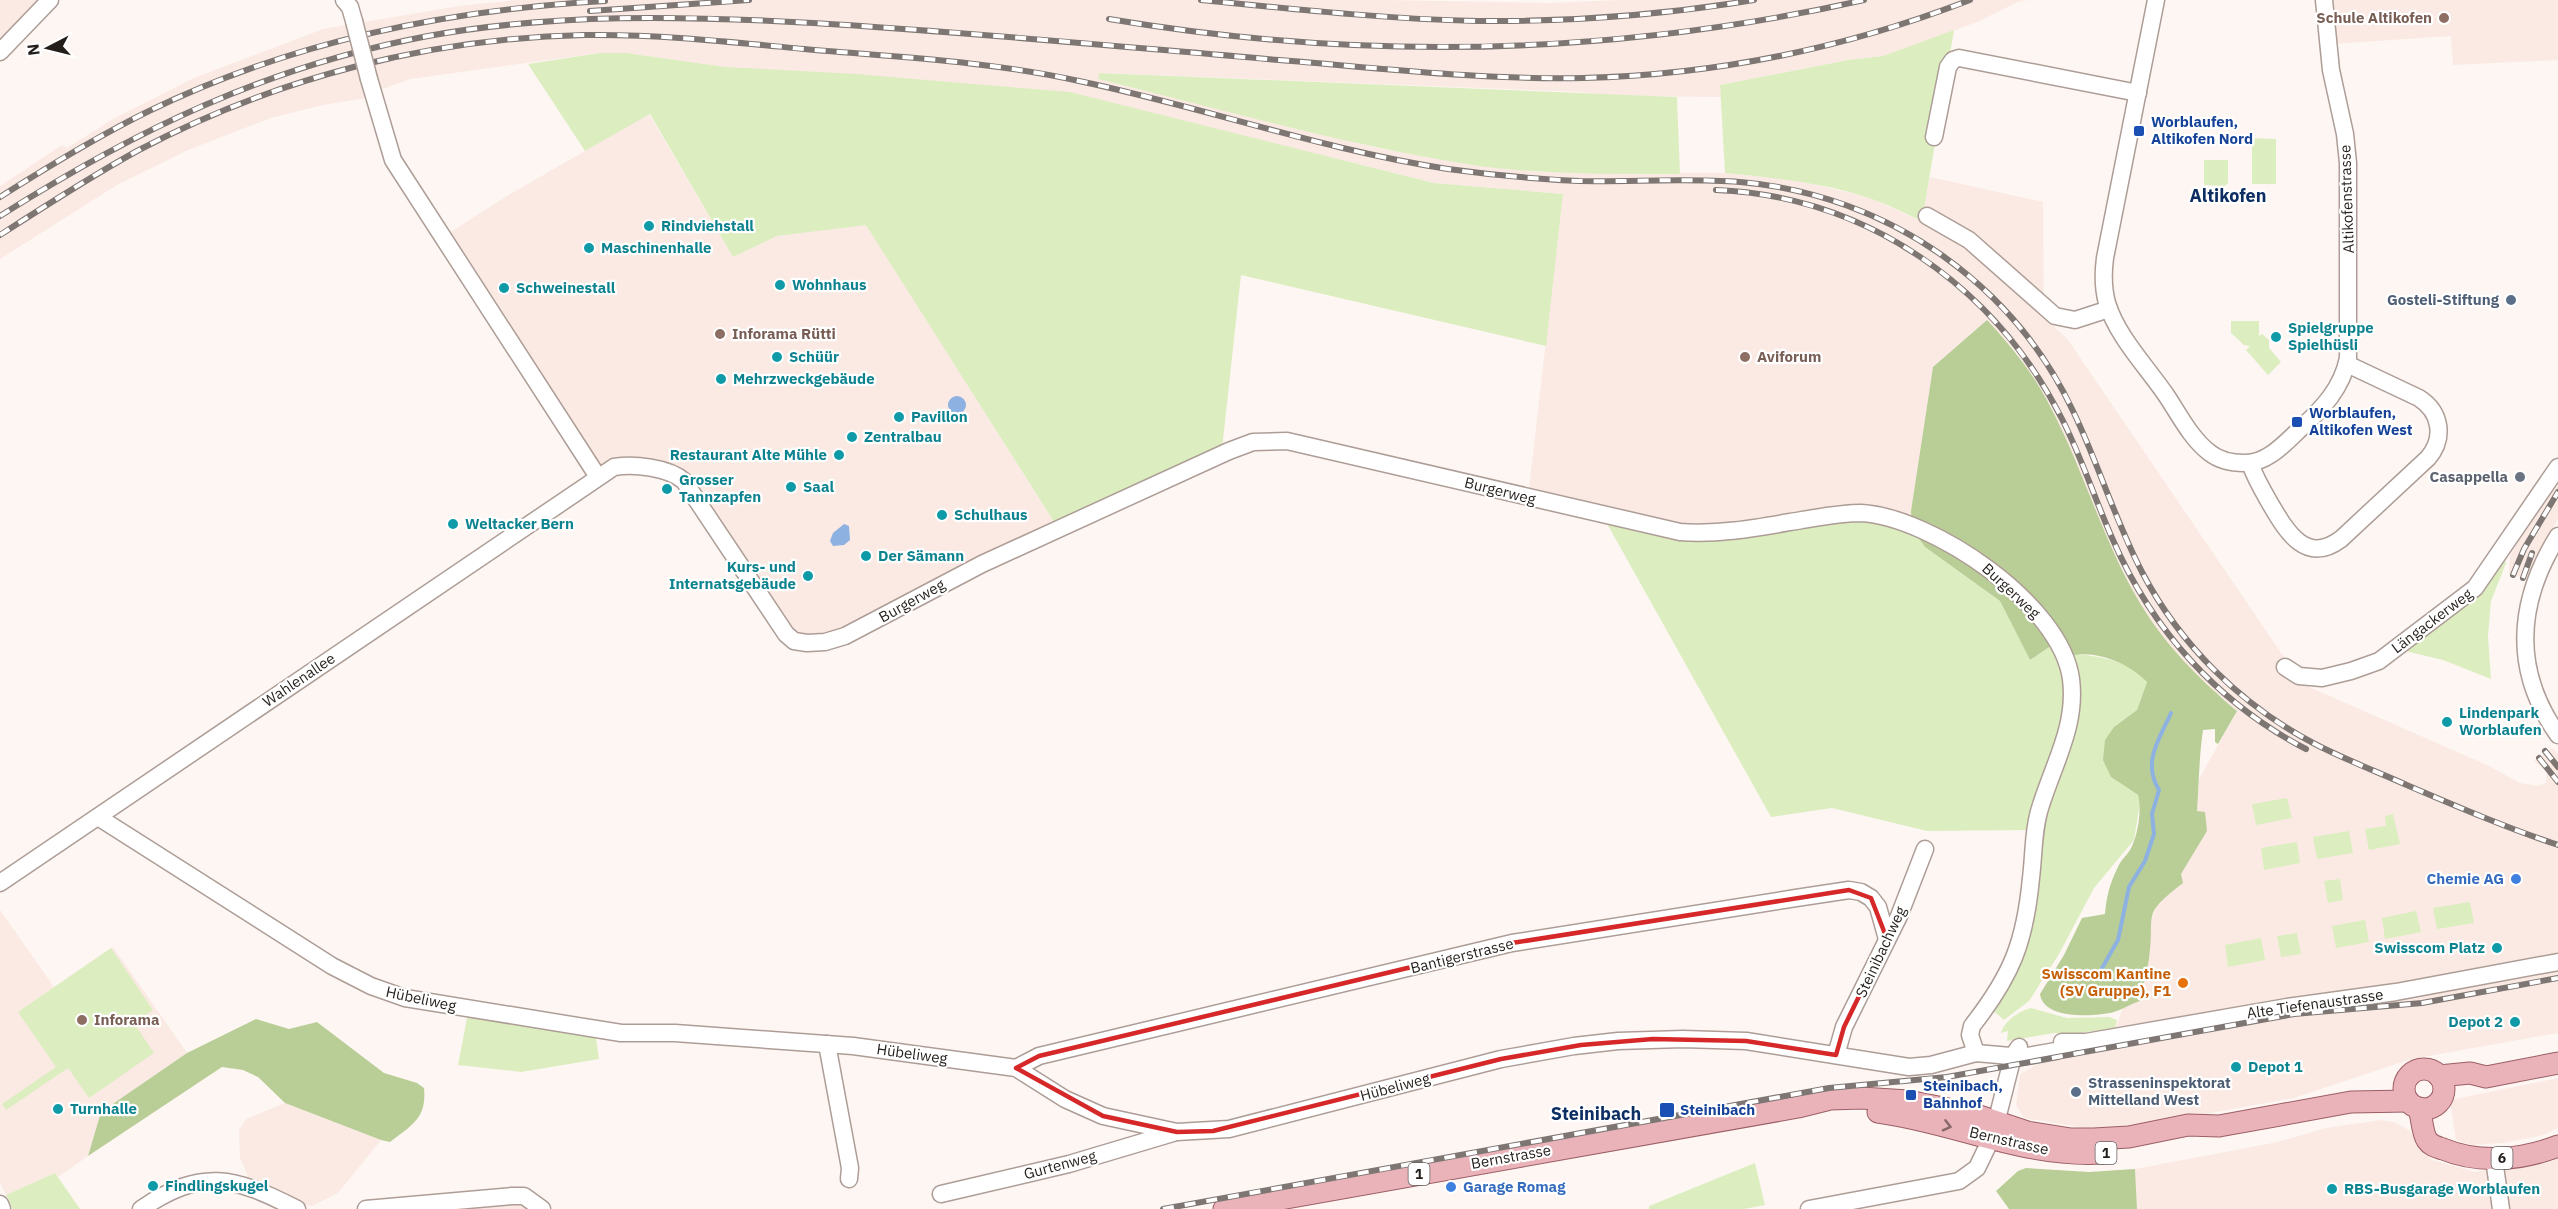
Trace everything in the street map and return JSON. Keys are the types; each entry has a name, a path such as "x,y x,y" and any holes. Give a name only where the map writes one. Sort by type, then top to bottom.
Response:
{"main road":[{"name":"1","path":"2425,1094 2470,1073 2486,1077 2558,1063"},
{"name":"Bernstrasse","path":"1224,1209 1798,1107 1897,1114 1994,1131 2023,1148 2096,1153 2191,1138 2219,1126 2351,1102 2375,1090 2425,1094"},
{"name":"6","path":"2425,1094 2446,1150 2459,1156 2494,1159 2520,1156 2558,1146"}],"street":[{"path":"0,52 50,0"},
{"path":"348,0 393,160 598,477"},
{"path":"2156,0 2105,258 2103,277 2109,309 2121,330 2204,447 2224,460 2250,463 2257,482 2288,533 2304,545 2319,548 2342,539 2428,458 2437,443 2439,431 2437,419 2429,405 2347,364"},
{"name":"Altikofenstrasse","path":"2250,463 2275,451 2323,407 2338,386 2347,364 2349,343 2348,163 2331,70 2324,0"},
{"path":"1934,137 1948,67 1956,59 1963,58 2138,93"},
{"path":"1927,216 1975,245 2055,316 2076,320 2109,309"},
{"name":"Burgerweg","path":"598,477 614,467 624,466 674,473 678,476 693,492 786,634 794,641 807,643 833,640 858,631 930,590 982,564 1236,448 1265,441 1298,442 1680,532 1730,532 1857,513 1891,517 1912,525 1987,566 2009,585 2058,641 2071,677 2071,708 2066,737 2037,823 2025,927 2014,962 1970,1031 1976,1053"},
{"name":"Längackerweg","path":"2285,668 2299,676 2322,678 2379,661 2475,588 2558,467"},
{"name":"Wahlenallee","path":"0,883 598,477"},
{"path":"2558,536 2544,558 2532,587 2525,634 2526,661 2532,686 2558,735"},
{"name":"Hübeliweg","path":"98,817 332,966 371,986 405,998 621,1033 675,1033 827,1044 1016,1068 1065,1099 1103,1116 1125,1123 1177,1132 1229,1129 1501,1059 1581,1045 1653,1039 1746,1041 1909,1067 1931,1065 1976,1053"},
{"name":"Steinibachweg","path":"1836,1055 1844,1027 1899,916 1925,849"},
{"name":"Bantigerstrasse","path":"1016,1068 1039,1056 1512,943 1849,890 1861,892 1871,898 1878,908 1887,939"},
{"name":"Alte Tiefenaustrasse","path":"2013,1056 2020,1047 2055,1041 2071,1044 2287,1007 2396,992 2558,962"},
{"path":"827,1044 850,1168 849,1179"},
{"path":"1809,1209 1959,1181 1977,1168 1994,1131 2013,1056 1976,1053"},
{"name":"Gurtenweg","path":"941,1194 1069,1164 1177,1132"},
{"path":"2494,1159 2501,1209"},
{"path":"141,1209 170,1190 196,1183 217,1181 246,1185 297,1209"},
{"path":"366,1209 512,1196 529,1199 542,1209"},
{"path":"0,1204 2,1209"}],"highlighted area":[{"path":"1849,890 1871,898 1887,939 1844,1027 1836,1055 1746,1041 1653,1039 1581,1045 1501,1059 1213,1131 1177,1132 1103,1116 1016,1068 1039,1056 1512,943"}],"shaded area":[{"path":"0,0 37,0 0,39"},
{"path":"516,0 1382,0 1551,3 1621,0 2030,0 2020,1 1977,22 1883,56 1848,60 1720,85 1721,97 1612,96 1580,92 1100,73 1098,79 1377,148 1468,164 1541,172 1725,173 1796,180 1868,197 1921,221 1930,177 2043,202 2044,317 2068,340 2288,663 2283,672 2309,687 2487,765 2520,783 2538,786 2546,783 2547,772 2534,761 2553,748 2558,754 2558,1033 2411,1059 2294,1098 2128,1128 2085,1128 2024,1118 2016,1105 2020,1074 2038,1064 2038,1058 2109,1044 2123,1008 2140,1001 2149,958 2150,921 2159,902 2182,883 2181,874 2207,831 2197,811 2199,779 2237,711 2199,679 2159,632 2140,605 2110,545 2051,407 2017,353 1987,320 1933,367 1911,511 1912,525 1716,533 1528,497 1563,194 1434,183 1334,158 626,53 600,53 410,79 377,91 373,97 323,105 271,118 188,150 117,185 0,259 0,186 62,145 67,148 113,119 194,78 323,29 459,6"},
{"name":"Schule Altikofen","path":"2329,0 2558,0 2558,60 2453,65 2451,36 2332,44"},
{"name":"Inforama Rütti","path":"649,114 733,257 777,236 866,224 1059,530 858,631 799,642 684,481 629,466 598,477 443,237 507,196"},
{"path":"2558,479 2558,519 2538,554 2529,580 2509,573 2510,555"},
{"name":"Inforama","path":"0,910 54,987 113,947 187,1053 101,1112 88,1156 58,1177 55,1173 6,1195 0,1183"},
{"path":"2558,1078 2558,1128 2543,1135 2503,1143 2471,1145 2456,1140 2450,1100"},
{"path":"285,1103 381,1140 338,1193 312,1206 298,1203 249,1179 240,1158 239,1130 246,1119"},
{"path":"2381,1120 2393,1122 2409,1130 2432,1160 2475,1172 2558,1157 2558,1209 2137,1209 2135,1169 2278,1142 2326,1128"},
{"path":"523,1203 534,1209 435,1209"}],"green space":[{"path":"1954,30 1922,221 1873,199 1849,192 1796,181 1725,173 1720,85 1848,60 1883,56"},
{"path":"600,53 626,53 725,67 856,74 1070,92 1434,183 1563,194 1546,346 1241,275 1222,449 1056,525 866,225 777,236 733,257 650,114 585,151 528,64"},
{"path":"1099,73 1677,97 1680,174 1546,172 1466,164 1281,125 1098,79"},
{"path":"2252,138 2276,139 2276,184 2252,184"},
{"path":"2204,160 2228,160 2228,183 2225,186 2204,185"},
{"path":"1987,320 2022,361 2044,396 2074,456 2115,555 2140,603 2160,633 2184,661 2237,711 2218,744 2215,742 2215,729 2203,730 2197,811 2205,812 2207,831 2181,874 2183,883 2160,903 2152,916 2149,959 2140,1001 2105,1014 2071,1015 2060,1012 2043,1002 2040,994 2064,955 2082,918 2105,914 2112,880 2135,838 2139,815 2138,795 2111,777 2103,760 2105,740 2114,727 2137,710 2147,682 2131,669 2111,659 2090,654 2069,656 2058,641 2030,660 2000,601 1925,547 1912,529 1911,511 1933,367"},
{"path":"2231,321 2259,321 2259,336 2262,334 2269,340 2269,348 2281,362 2268,375 2246,350 2250,346 2244,345 2231,333"},
{"path":"1857,517 1912,529 1925,547 2000,601 2030,660 2058,641 2072,692 2036,830 1927,831 1832,808 1771,817 1605,520 1659,532"},
{"path":"2501,552 2506,563 2491,601 2488,636 2491,679 2443,660 2409,652 2403,643 2475,588"},
{"path":"2077,654 2115,661 2132,669 2147,682 2137,710 2114,727 2111,777 2138,795 2140,803 2134,840 2094,888 2059,954 2029,1001 2004,1020 1991,1009 2009,981 2042,830 2065,752 2069,656"},
{"path":"2287,798 2292,818 2256,825 2252,804"},
{"path":"2393,814 2400,844 2369,850 2365,829 2386,826 2385,816"},
{"path":"2349,831 2353,853 2317,859 2313,837"},
{"path":"2297,842 2300,863 2264,870 2261,848"},
{"path":"2340,879 2343,900 2328,903 2324,881"},
{"path":"2470,902 2474,923 2437,929 2433,908"},
{"path":"2416,911 2421,932 2385,939 2382,918"},
{"path":"2365,920 2369,942 2336,948 2332,926"},
{"path":"2297,933 2301,954 2281,957 2277,936"},
{"path":"2261,938 2265,960 2228,967 2225,945"},
{"path":"111,948 153,1010 134,1023 154,1053 89,1098 68,1068 6,1110 2,1104 56,1067 18,1012"},
{"path":"2031,1008 2067,1018 2109,1017 2117,1020 2115,1028 2079,1033 2054,1033 2007,1041 2008,1031 2001,1033 2005,1024 2017,1014"},
{"path":"468,1013 595,1031 599,1059 521,1072 458,1065"},
{"path":"256,1019 289,1029 317,1022 384,1073 417,1083 424,1088 423,1107 420,1114 411,1125 390,1142 381,1140 285,1103 258,1077 243,1070 222,1067 88,1156 101,1112 187,1053"},
{"path":"1755,1163 1765,1205 1744,1209 1649,1209 1649,1206"},
{"path":"2026,1168 2089,1172 2135,1169 2137,1209 2009,1209 1996,1191 2018,1171"},
{"path":"55,1173 80,1209 13,1209 6,1195"}],"water":[{"path":"957,396 963,399 966,405 963,411 957,414 951,411 948,405 951,399"},
{"path":"844,524 849,526 850,540 844,545 833,546 830,541 833,533"}],"waterway":[{"name":"Steinibach","path":"2103,973 2101,970 2118,940 2129,887 2145,861 2154,834 2152,814 2159,790 2154,780 2152,760 2157,742 2171,713"}],"railway":[{"path":"590,11 749,0"},
{"path":"1201,0 1374,16 1478,21 1616,16 1685,10 1754,0"},
{"path":"1109,19 1203,33 1298,42 1393,46 1487,46 1582,42 1676,32 1770,19 1864,0"},
{"path":"0,216 153,129 258,83 369,49 428,36 524,23 620,18 813,23 988,35 1431,73 1583,78 1682,71 1780,56 1876,32 1970,0"},
{"path":"0,197 74,152 149,111 259,66 371,33 429,21 546,5 605,1"},
{"path":"0,235 137,151 243,102 355,67 412,54 469,44 585,35 694,39 942,60 1045,74 1125,91 1355,151 1448,169 1579,181 1740,182 1794,190 1821,197 1872,216 1920,241 1983,288 2018,325 2048,366 2073,411 2132,552 2157,599 2194,648 2238,692 2288,729 2327,750 2464,809 2558,845"},
{"path":"1716,190 1771,196 1824,210 1874,230 1920,257 1963,290 2001,328 2034,371 2062,419 2106,525 2129,573 2168,634 2217,687 2274,731 2306,749"},
{"path":"2513,575 2524,549 2558,492"},
{"path":"2523,578 2532,553"},
{"path":"2545,751 2558,767"},
{"path":"2539,758 2558,782"},
{"path":"1163,1209 1829,1088 1947,1077 2294,1014 2422,1003 2558,978"}],"place":[{"name":"Schule Altikofen","path":"2444,18"},
{"name":"Worblaufen, Altikofen Nord","path":"2139,131"},
{"name":"Rindviehstall","path":"649,226"},
{"name":"Maschinenhalle","path":"589,248"},
{"name":"Wohnhaus","path":"780,285"},
{"name":"Schweinestall","path":"504,288"},
{"name":"Gosteli-Stiftung","path":"2511,300"},
{"name":"Inforama Rütti","path":"720,334"},
{"name":"Spielgruppe Spielhüsli","path":"2276,337"},
{"name":"Schüür","path":"777,357"},
{"name":"Aviforum","path":"1745,357"},
{"name":"Mehrzweckgebäude","path":"721,379"},
{"name":"Pavillon","path":"899,417"},
{"name":"Worblaufen, Altikofen West","path":"2297,422"},
{"name":"Zentralbau","path":"852,437"},
{"name":"Restaurant Alte Mühle","path":"839,455"},
{"name":"Casappella","path":"2520,477"},
{"name":"Saal","path":"791,487"},
{"name":"Grosser Tannzapfen","path":"667,489"},
{"name":"Schulhaus","path":"942,515"},
{"name":"Weltacker Bern","path":"453,524"},
{"name":"Der Sämann","path":"866,556"},
{"name":"Kurs- und Internatsgebäude","path":"808,576"},
{"name":"Lindenpark Worblaufen","path":"2447,722"},
{"name":"Chemie AG","path":"2516,879"},
{"name":"Swisscom Platz","path":"2497,948"},
{"name":"Swisscom Kantine (SV Gruppe), F1","path":"2183,983"},
{"name":"Inforama","path":"82,1020"},
{"name":"Depot 2","path":"2515,1022"},
{"name":"Depot 1","path":"2236,1067"},
{"name":"Strasseninspektorat Mittelland West","path":"2076,1092"},
{"name":"Steinibach, Bahnhof","path":"1911,1095"},
{"name":"Turnhalle","path":"58,1109"},
{"name":"Steinibach","path":"1667,1110"},
{"name":"Findlingskugel","path":"153,1186"},
{"name":"Garage Romag","path":"1451,1187"},
{"name":"RBS-Busgarage Worblaufen","path":"2332,1189"}],"district":[{"name":"Altikofen","path":"2228,196"},
{"name":"Steinibach","path":"1596,1114"}]}
